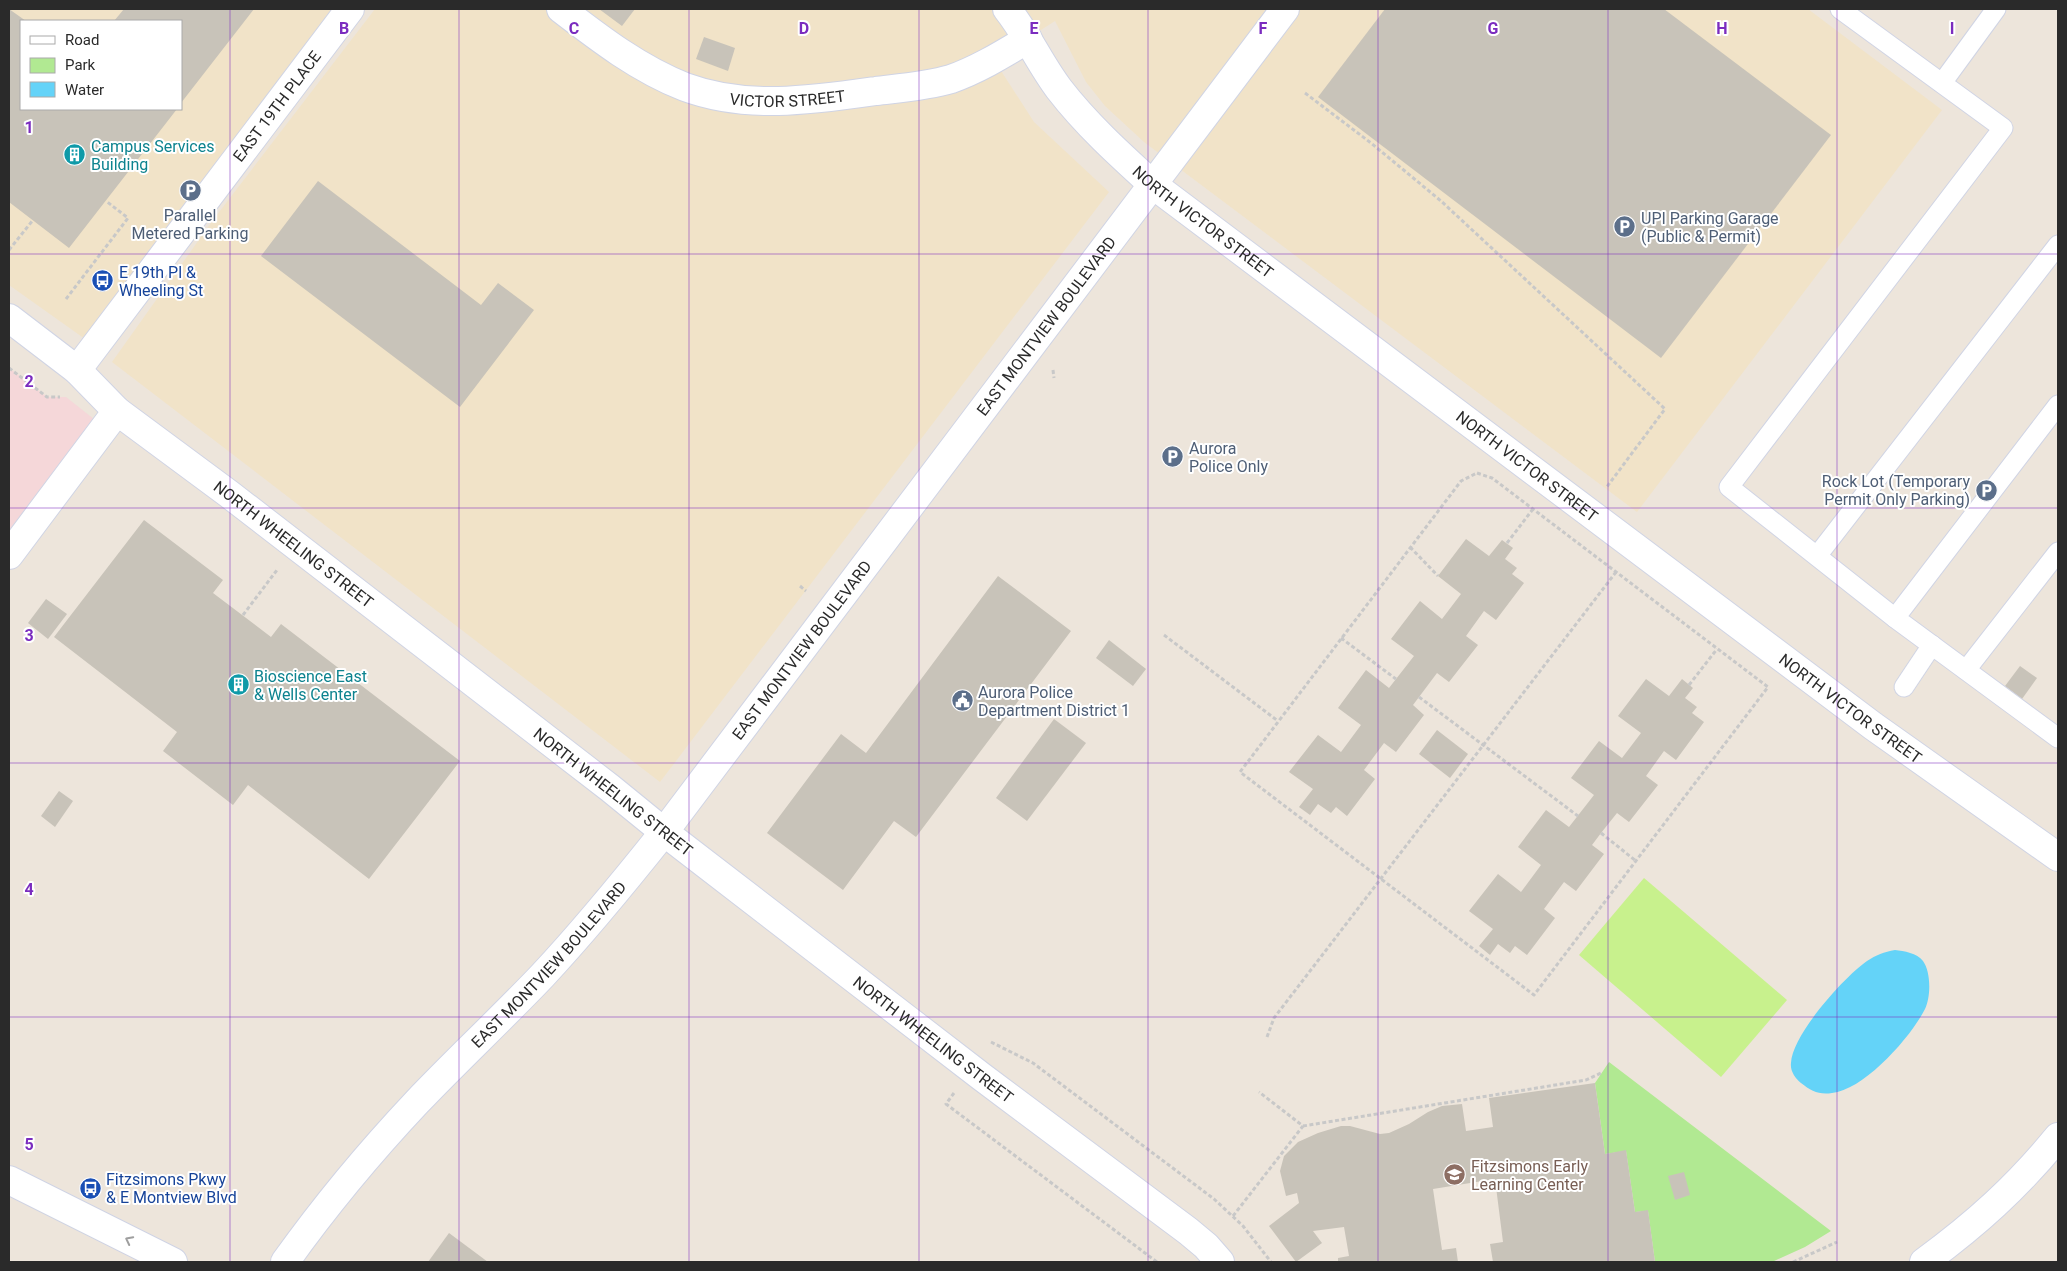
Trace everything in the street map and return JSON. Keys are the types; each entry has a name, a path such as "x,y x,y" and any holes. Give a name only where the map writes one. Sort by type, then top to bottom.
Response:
{"street":[{"name":"EAST 19TH PLACE","path":"77,370 350,9"},
{"name":"VICTOR STREET","path":"561,9 622,54 646,69 688,88 747,101 767,102 823,98 936,83 978,68 1028,39"},
{"name":"NORTH VICTOR STREET","path":"1007,9 1058,87 1083,118 1115,151 1152,184 1896,744 2058,857"},
{"name":"NORTH VICTOR STREET","path":"1022,9 1028,39"},
{"name":"EAST MONTVIEW BOULEVARD","path":"285,1262 325,1207 372,1151 578,936 664,832 1285,9"},
{"name":"NORTH WHEELING STREET","path":"9,318 77,370 116,411 237,500 972,1069 1188,1231 1206,1246 1220,1262"},
{"path":"9,555 116,411"},
{"path":"1924,1262 1963,1234 2005,1197 2058,1137"},
{"path":"9,1180 173,1262"}],"lane":[{"path":"1840,9 2003,128 1729,487 1895,618 2058,737"},
{"path":"1942,83 1996,9"},
{"path":"1817,556 2058,245"},
{"path":"1895,618 2058,405"},
{"path":"1966,670 2058,552"},
{"path":"1904,687 1932,645"}],"path":[{"path":"1266,1037 1274,1018 1381,878 1616,572 1768,687 1534,995 1381,878 1240,772 1461,481 1477,473 1492,478 1569,536 1665,409 1420,183 1305,93"},
{"path":"66,299 128,218 106,201"},
{"path":"9,250 32,220"},
{"path":"1507,543 1533,509"},
{"path":"1410,547 1438,576"},
{"path":"243,615 277,569"},
{"path":"1164,635 1278,721"},
{"path":"1341,638 1396,679"},
{"path":"1689,685 1717,649"},
{"path":"1419,696 1578,816"},
{"path":"1601,834 1636,861"},
{"path":"1157,1262 946,1104 992,1043 1033,1062 1233,1216 1260,1246 1271,1262"},
{"path":"1233,1216 1303,1126 1586,1080 1603,1072"},
{"path":"1259,1092 1303,1126"},
{"path":"1793,1262 1837,1242"}],"shaded area":[{"path":"9,9 332,9 85,339 9,285"},
{"path":"375,9 1808,9 1942,110 1637,512 1144,142 1105,106 1086,82 1055,21 994,60 1034,122 1109,192 660,782 112,362 213,220"},
{"path":"9,368 47,397 66,397 104,427 9,555"}],"green space":[{"path":"1644,878 1787,1000 1721,1077 1579,955"},
{"path":"1609,1062 1831,1231 1805,1247 1772,1262 1655,1262 1648,1211 1635,1212 1626,1151 1605,1154 1595,1083"}],"water":[{"path":"1895,950 1914,954 1923,961 1928,971 1927,1004 1918,1021 1898,1047 1858,1083 1845,1090 1832,1093 1819,1093 1808,1088 1793,1074 1791,1063 1794,1051 1809,1023 1833,993 1857,969 1874,957"}],"building":[{"name":"Campus Services Building","path":"9,9 25,20 20,20 20,110 176,110 69,248 9,202"},
{"name":"Campus Services Building","path":"124,9 254,9 182,102 182,20 115,20"},
{"path":"599,9 635,9 622,26"},
{"name":"UPI Parking Garage (Public & Permit)","path":"1385,9 1664,9 1831,135 1661,358 1318,97"},
{"path":"704,37 735,48 728,71 696,59"},
{"path":"318,181 481,305 498,283 534,310 460,407 261,256"},
{"name":"Bioscience East & Wells Center","path":"144,520 223,580 213,593 271,637 281,624 460,761 369,879 248,785 233,805 163,751 177,732 54,637"},
{"path":"1466,539 1489,556 1502,540 1513,548 1505,559 1517,568 1512,574 1524,583 1496,620 1484,611 1466,636 1478,645 1449,682 1437,673 1413,705 1424,715 1396,752 1384,743 1364,770 1375,779 1347,816 1336,807 1331,813 1318,804 1310,815 1299,807 1313,789 1289,772 1318,735 1341,752 1361,725 1338,708 1366,670 1389,688 1414,656 1391,639 1420,601 1442,619 1461,594 1438,576"},
{"name":"Aurora Police Department District 1","path":"998,576 1071,631 916,837 894,821 843,890 767,833 841,734 866,753"},
{"path":"46,599 67,614 48,639 28,623"},
{"path":"1109,640 1146,669 1133,686 1096,658"},
{"path":"2020,666 2037,678 2022,699 2005,686"},
{"path":"1646,679 1669,696 1682,679 1693,688 1685,698 1697,707 1692,713 1704,722 1676,760 1664,751 1646,776 1658,785 1629,822 1617,813 1601,833 1592,845 1604,854 1576,891 1564,882 1544,909 1555,918 1527,955 1515,946 1510,953 1498,944 1490,955 1479,946 1493,929 1469,911 1498,874 1521,892 1541,865 1518,847 1546,810 1569,827 1594,795 1571,778 1599,741 1622,758 1641,733 1618,716"},
{"path":"1054,719 1086,743 1027,821 996,798"},
{"path":"1437,730 1468,754 1450,778 1419,754"},
{"path":"59,791 73,801 55,827 41,816"},
{"name":"Fitzsimons Early Learning Center","path":"1595,1083 1605,1154 1626,1150 1635,1212 1648,1210 1655,1262 1493,1262 1490,1244 1503,1242 1495,1179 1433,1189 1442,1250 1456,1248 1458,1262 1338,1262 1338,1258 1349,1256 1344,1227 1313,1231 1322,1243 1296,1262 1269,1226 1299,1203 1297,1193 1286,1196 1280,1171 1284,1156 1298,1142 1318,1133 1341,1126 1350,1126 1380,1134 1389,1133 1442,1106 1462,1104 1466,1131 1493,1127 1489,1098"},
{"path":"1684,1172 1690,1195 1675,1200 1668,1176"},
{"path":"449,1233 488,1262 428,1262"}],"place":[{"name":"Campus Services Building","path":"75,155"},
{"name":"Parallel Metered Parking","path":"190,191"},
{"name":"UPI Parking Garage (Public & Permit)","path":"1625,227"},
{"name":"E 19th Pl & Wheeling St","path":"103,281"},
{"name":"Aurora Police Only","path":"1173,457"},
{"name":"Rock Lot (Temporary Permit Only Parking)","path":"1986,490"},
{"name":"Bioscience East & Wells Center","path":"238,685"},
{"name":"Aurora Police Department District 1","path":"962,701"},
{"name":"Fitzsimons Early Learning Center","path":"1455,1175"},
{"name":"Fitzsimons Pkwy & E Montview Blvd","path":"90,1188"}]}
